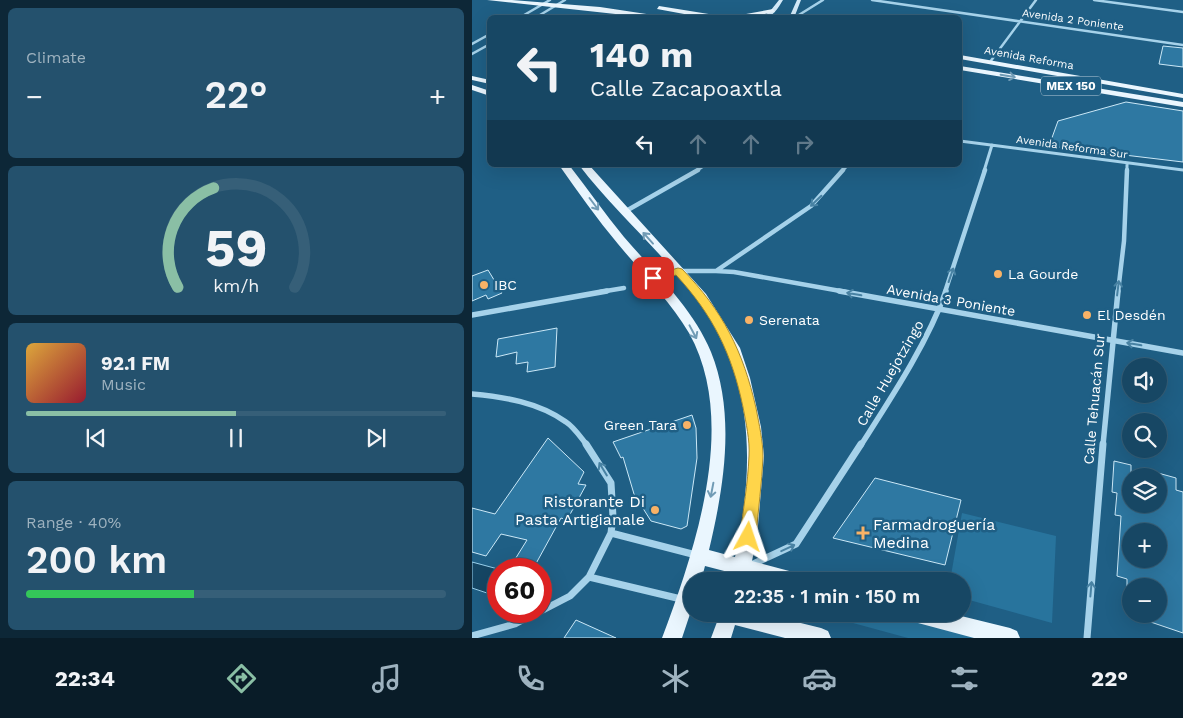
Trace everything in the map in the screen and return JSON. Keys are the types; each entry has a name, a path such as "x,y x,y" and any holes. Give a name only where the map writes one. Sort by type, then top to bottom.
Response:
{"main road":[{"path":"490,0 653,15"},
{"path":"576,0 627,4"},
{"path":"768,15 781,0"},
{"path":"794,15 799,0"},
{"path":"653,7 702,15"},
{"path":"747,15 773,11"},
{"name":"Avenida Reforma","path":"962,57 1182,96"},
{"name":"Avenida Reforma","path":"962,68 1182,105"},
{"path":"472,78 487,81"},
{"path":"472,87 487,93"},
{"path":"566,167 691,328 710,366 717,406 718,460 700,556 695,572"},
{"path":"586,167 702,297 718,320 732,348 743,378 754,427 756,456 741,572"},
{"path":"700,556 735,572"},
{"path":"672,638 683,615"},
{"path":"721,638 726,622"},
{"path":"760,622 821,638"},
{"path":"949,622 1010,638"}],"street":[{"path":"524,15 550,0"},
{"path":"540,15 565,0"},
{"path":"798,15 823,0"},
{"name":"Avenida 2 Poniente","path":"872,0 1182,45"},
{"path":"990,62 1036,0"},
{"path":"1094,0 1182,12"},
{"path":"472,44 487,36"},
{"path":"472,54 487,46"},
{"name":"Avenida Reforma Sur","path":"962,141 1182,170"},
{"name":"Calle Huejotzingo","path":"746,572 796,544 890,400 939,310 970,221 992,145"},
{"name":"Calle Tehuacán Sur","path":"1087,638 1112,340 1124,241 1127,163"},
{"path":"626,211 688,177 702,167"},
{"path":"716,271 812,206 846,167"},
{"name":"Avenida 3 Poniente","path":"653,278 678,271 734,272 1182,353"},
{"path":"472,315 624,288"},
{"path":"473,392 502,396 533,405 567,422 593,452 611,482 613,517 611,533 589,577 570,596 552,605"},
{"path":"611,533 700,556"},
{"path":"589,577 683,600"},
{"path":"472,636 517,623"}],"shaded area":[{"path":"962,513 1056,536 1052,623 971,600 971,572 952,572"},
{"path":"472,562 487,566 487,593 472,588"},
{"path":"849,622 917,622 977,638 908,638"}],"building":[{"path":"1163,46 1183,48 1183,67 1159,64"},
{"path":"1126,102 1183,111 1183,162 1049,146 1058,121"},
{"name":"IBC","path":"488,270 502,293 488,299 486,295 472,301 472,276"},
{"path":"557,328 555,367 527,372 528,362 516,364 517,352 496,357 498,339"},
{"path":"692,415 696,428 697,458 687,526 681,529 651,521 634,494 623,457 621,458 613,442"},
{"path":"548,438 584,472 578,484 586,485 567,520 561,518 539,558 516,558 527,540 501,534 486,556 472,552 472,508 495,514"},
{"path":"1114,461 1131,465 1131,468 1122,468 1122,513 1167,513 1167,476 1176,478 1176,490 1183,492 1183,633 1154,623 1167,623 1167,578 1124,578 1117,576 1121,516 1115,515 1117,493 1112,492"},
{"path":"875,478 961,500 945,565 833,538"},
{"path":"576,620 616,638 564,638"}],"place":[{"name":"La Gourde","path":"998,274"},
{"name":"IBC","path":"484,285"},
{"name":"El Desdén","path":"1087,315"},
{"name":"Serenata","path":"749,320"},
{"name":"Green Tara","path":"687,425"},
{"name":"Ristorante Di Pasta Artigianale","path":"655,510"},
{"name":"Farmadroguería Medina","path":"863,533"}],"route":[{"path":"653,278 678,271 702,297 718,320 732,348 743,378 754,427 756,456 748,537"}]}
